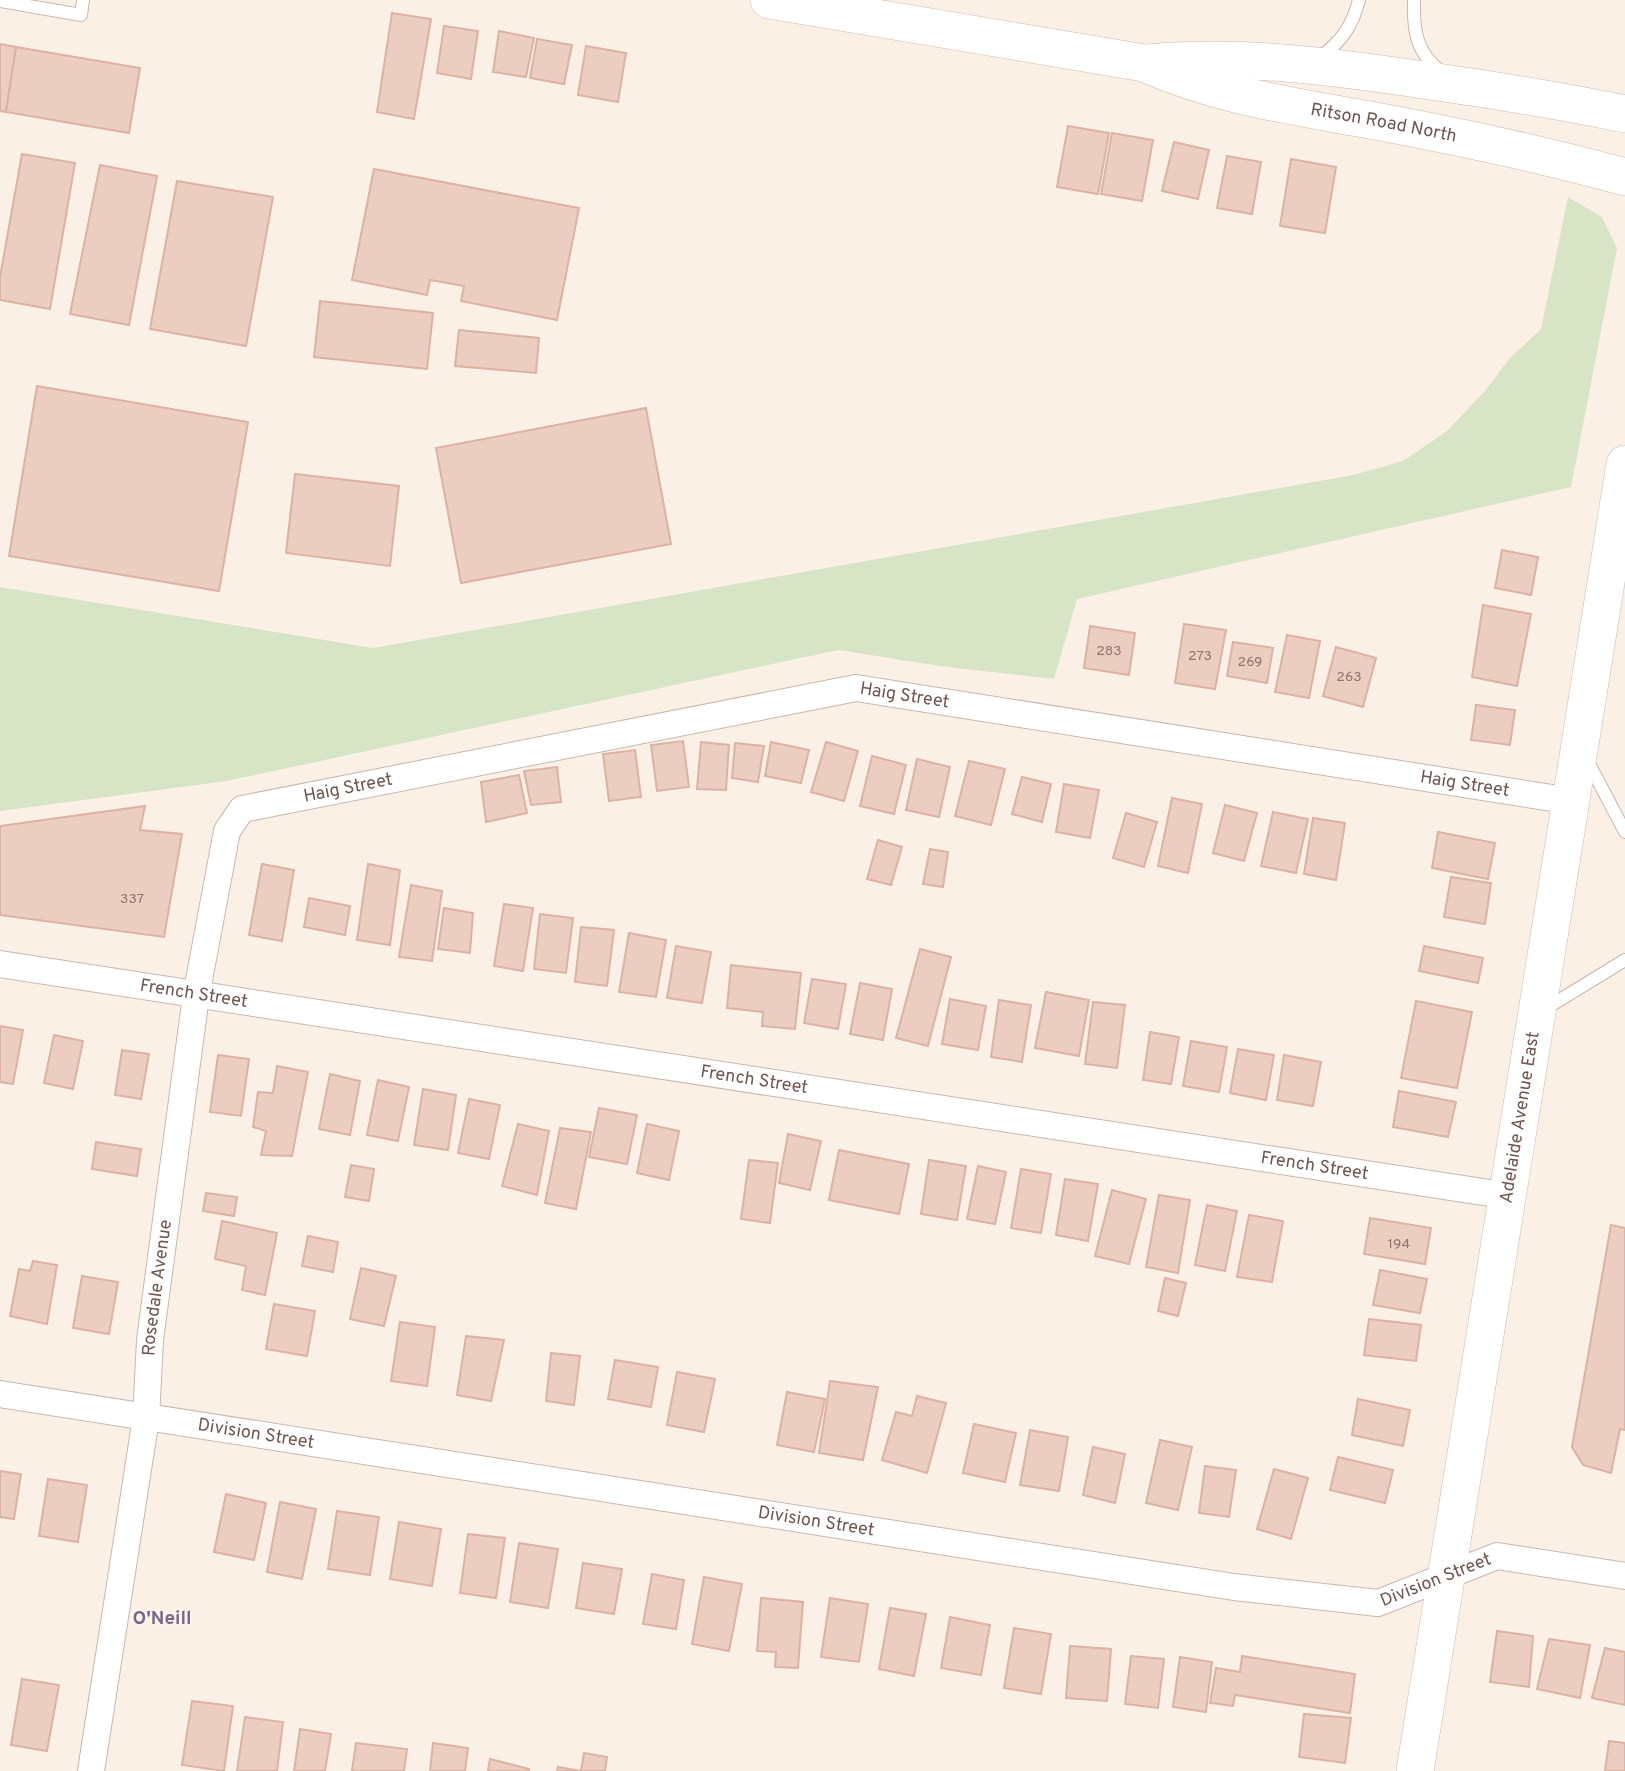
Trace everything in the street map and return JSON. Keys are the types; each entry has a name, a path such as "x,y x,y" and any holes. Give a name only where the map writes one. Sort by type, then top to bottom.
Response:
{"main road":[{"name":"Ritson Road North","path":"769,0 1144,63 1186,82 1233,96 1445,135 1625,177"},
{"name":"Ritson Road North","path":"1144,63 1191,58 1310,65 1466,86 1625,114"},
{"name":"Adelaide Avenue East","path":"1415,1771 1539,1013 1625,464"}],"street":[{"name":"Haig Street","path":"242,809 856,688 1571,802"},
{"name":"Rosedale Avenue","path":"91,1771 146,1418 150,1340 196,996 227,831 242,809"},
{"name":"French Street","path":"0,964 1509,1196"},
{"name":"Division Street","path":"0,1394 1234,1587 1378,1603 1497,1556 1625,1576"}],"lane":[{"path":"0,1 81,15 83,0"},
{"path":"1310,65 1336,45 1349,29 1359,0"},
{"path":"1414,0 1416,38 1425,57 1466,86"},
{"path":"1581,747 1625,832"},
{"path":"1539,1013 1625,960"}],"green space":[{"path":"1568,197 1602,217 1617,248 1571,487 1077,599 1054,679 940,666 838,650 227,781 0,811 0,587 373,648 1353,475 1403,461 1447,431 1485,391 1509,359 1541,329"}],"building":[{"path":"392,13 431,19 414,119 377,112"},
{"path":"444,26 478,31 471,79 437,73"},
{"path":"499,31 534,38 526,77 493,72"},
{"path":"537,39 572,45 564,84 530,78"},
{"path":"0,44 16,47 6,112 0,111"},
{"path":"586,46 626,53 618,102 578,95"},
{"path":"16,47 140,68 129,133 6,112"},
{"path":"1068,126 1109,133 1098,194 1057,187"},
{"path":"1112,133 1153,140 1142,201 1101,194"},
{"path":"1174,142 1209,150 1198,199 1162,191"},
{"path":"22,154 75,163 50,309 0,300 0,277"},
{"path":"1227,156 1261,162 1252,214 1217,208"},
{"path":"1291,159 1336,167 1325,233 1280,226"},
{"path":"100,165 157,176 129,325 70,314"},
{"path":"374,169 579,208 557,320 461,301 464,286 430,280 427,295 352,280"},
{"path":"177,181 273,197 246,346 150,329"},
{"path":"320,301 433,313 427,369 314,357"},
{"path":"459,330 539,338 536,373 455,366"},
{"path":"37,386 248,422 219,591 9,556"},
{"path":"646,408 671,544 461,583 436,448"},
{"path":"295,474 399,486 390,566 286,553"},
{"path":"1502,550 1538,557 1531,595 1495,588"},
{"path":"1483,605 1531,614 1517,686 1472,677"},
{"path":"1184,624 1226,630 1215,689 1175,683"},
{"path":"1090,626 1135,633 1129,675 1084,668"},
{"path":"1287,635 1320,641 1309,698 1275,692"},
{"path":"1233,642 1273,648 1267,683 1227,676"},
{"path":"1336,647 1376,658 1363,707 1323,696"},
{"path":"1476,705 1515,710 1510,745 1471,740"},
{"path":"683,741 689,787 657,791 651,745"},
{"path":"701,742 729,745 726,790 697,789"},
{"path":"771,742 809,750 801,783 765,776"},
{"path":"826,742 858,751 844,801 811,792"},
{"path":"735,743 764,746 758,782 732,778"},
{"path":"635,750 641,797 609,801 603,754"},
{"path":"872,756 906,765 894,814 860,806"},
{"path":"917,759 950,767 939,817 906,810"},
{"path":"969,761 1005,769 991,825 955,816"},
{"path":"557,767 561,802 531,805 524,771"},
{"path":"519,775 527,813 486,822 481,782"},
{"path":"1022,777 1051,784 1042,822 1012,814"},
{"path":"1064,784 1099,790 1090,838 1056,832"},
{"path":"1172,798 1202,804 1188,873 1158,866"},
{"path":"1225,805 1257,813 1244,861 1213,853"},
{"path":"145,806 140,830 182,834 164,937 0,915 0,826"},
{"path":"1273,812 1308,819 1296,873 1261,866"},
{"path":"1126,813 1157,822 1144,867 1113,858"},
{"path":"1313,818 1345,823 1336,880 1304,874"},
{"path":"1438,832 1495,843 1488,879 1432,868"},
{"path":"878,840 902,847 891,885 867,879"},
{"path":"930,849 948,852 943,887 923,884"},
{"path":"262,864 294,870 282,941 249,935"},
{"path":"368,864 400,870 390,945 357,940"},
{"path":"1451,877 1491,883 1485,924 1444,917"},
{"path":"411,885 442,891 432,961 399,957"},
{"path":"309,898 350,906 345,935 304,927"},
{"path":"504,904 533,908 523,971 494,966"},
{"path":"444,908 473,913 470,953 438,949"},
{"path":"540,914 573,918 566,973 534,969"},
{"path":"581,927 614,930 607,986 575,982"},
{"path":"629,933 666,940 656,997 619,992"},
{"path":"676,946 711,952 702,1003 667,998"},
{"path":"1424,946 1483,958 1478,983 1419,971"},
{"path":"920,949 951,957 928,1046 896,1038"},
{"path":"731,965 801,973 795,1029 762,1026 763,1012 727,1008"},
{"path":"812,979 846,984 838,1029 804,1023"},
{"path":"860,983 892,989 883,1040 850,1034"},
{"path":"1046,992 1089,1000 1079,1056 1035,1048"},
{"path":"950,999 986,1006 978,1050 942,1044"},
{"path":"999,1000 1031,1005 1022,1062 991,1057"},
{"path":"1416,1001 1472,1012 1457,1088 1401,1078"},
{"path":"1093,1002 1125,1005 1117,1068 1085,1064"},
{"path":"0,1026 23,1030 13,1084 0,1082"},
{"path":"1150,1032 1179,1037 1171,1084 1143,1080"},
{"path":"54,1035 83,1041 73,1089 44,1083"},
{"path":"1191,1041 1227,1047 1219,1092 1183,1086"},
{"path":"1238,1049 1274,1055 1266,1100 1230,1093"},
{"path":"122,1050 149,1054 141,1099 115,1095"},
{"path":"218,1055 249,1059 241,1116 210,1112"},
{"path":"1284,1055 1321,1062 1313,1106 1277,1100"},
{"path":"277,1066 308,1072 292,1156 261,1155 266,1131 253,1127 258,1092 273,1093"},
{"path":"330,1074 360,1081 350,1135 319,1129"},
{"path":"378,1080 409,1087 398,1141 367,1135"},
{"path":"423,1089 456,1095 448,1150 414,1145"},
{"path":"1399,1091 1456,1102 1448,1137 1393,1127"},
{"path":"469,1099 500,1105 489,1159 458,1153"},
{"path":"599,1108 637,1115 627,1164 589,1157"},
{"path":"518,1124 549,1131 537,1195 502,1186"},
{"path":"647,1124 679,1131 669,1180 637,1173"},
{"path":"560,1128 591,1132 576,1209 545,1203"},
{"path":"788,1134 821,1141 810,1190 779,1183"},
{"path":"96,1142 141,1149 137,1176 92,1169"},
{"path":"839,1150 909,1164 899,1214 829,1200"},
{"path":"749,1160 778,1163 770,1223 741,1219"},
{"path":"929,1160 966,1166 957,1220 921,1214"},
{"path":"351,1165 374,1169 369,1201 345,1197"},
{"path":"978,1166 1006,1172 995,1224 967,1219"},
{"path":"1021,1169 1051,1174 1041,1233 1011,1228"},
{"path":"1065,1179 1098,1184 1088,1241 1056,1235"},
{"path":"1112,1190 1146,1199 1129,1264 1095,1256"},
{"path":"206,1193 237,1197 234,1216 203,1211"},
{"path":"1159,1195 1190,1200 1178,1273 1146,1267"},
{"path":"1207,1205 1237,1211 1225,1271 1195,1265"},
{"path":"1249,1215 1283,1221 1272,1282 1237,1277"},
{"path":"1370,1218 1431,1228 1425,1264 1364,1254"},
{"path":"222,1221 277,1233 265,1295 242,1290 246,1266 215,1259"},
{"path":"1611,1225 1625,1228 1625,1430 1620,1429 1611,1473 1583,1465 1572,1447"},
{"path":"308,1236 338,1242 333,1272 302,1266"},
{"path":"33,1261 57,1265 47,1324 10,1316 19,1269 30,1271"},
{"path":"361,1268 396,1276 384,1326 350,1319"},
{"path":"1380,1270 1427,1279 1420,1313 1373,1305"},
{"path":"82,1276 118,1282 109,1334 73,1328"},
{"path":"1165,1278 1186,1283 1178,1316 1158,1311"},
{"path":"274,1304 315,1311 307,1356 266,1349"},
{"path":"1369,1319 1421,1325 1416,1361 1364,1355"},
{"path":"400,1322 435,1327 427,1386 391,1381"},
{"path":"466,1336 504,1340 491,1401 457,1395"},
{"path":"551,1353 580,1356 574,1405 546,1401"},
{"path":"615,1360 658,1367 651,1407 608,1399"},
{"path":"677,1372 715,1379 704,1432 667,1425"},
{"path":"830,1381 878,1387 863,1460 819,1453"},
{"path":"787,1392 825,1399 814,1452 777,1445"},
{"path":"917,1396 946,1403 927,1473 882,1460 896,1412 912,1416"},
{"path":"1358,1399 1410,1410 1403,1446 1352,1435"},
{"path":"974,1424 1016,1433 1005,1482 963,1473"},
{"path":"1030,1430 1068,1437 1059,1491 1020,1485"},
{"path":"1160,1440 1192,1447 1178,1510 1146,1503"},
{"path":"1093,1447 1125,1454 1115,1503 1083,1495"},
{"path":"1338,1457 1393,1470 1385,1503 1330,1490"},
{"path":"1205,1466 1236,1470 1229,1517 1199,1513"},
{"path":"1274,1469 1308,1478 1291,1539 1257,1529"},
{"path":"0,1471 21,1474 14,1519 0,1517"},
{"path":"48,1479 87,1485 78,1542 39,1536"},
{"path":"226,1494 266,1503 254,1560 214,1552"},
{"path":"280,1502 316,1509 302,1579 267,1572"},
{"path":"337,1511 379,1517 370,1575 328,1569"},
{"path":"399,1522 441,1529 432,1586 390,1579"},
{"path":"468,1534 505,1538 496,1598 460,1593"},
{"path":"519,1543 558,1549 548,1608 510,1602"},
{"path":"583,1563 622,1569 614,1614 576,1608"},
{"path":"652,1574 684,1580 676,1629 643,1624"},
{"path":"704,1577 742,1584 729,1651 692,1644"},
{"path":"761,1598 803,1602 798,1668 775,1667 776,1652 757,1651"},
{"path":"830,1598 868,1604 859,1662 821,1657"},
{"path":"890,1608 926,1614 914,1676 879,1669"},
{"path":"950,1617 990,1625 981,1675 941,1668"},
{"path":"1014,1628 1051,1634 1041,1694 1004,1688"},
{"path":"1497,1631 1533,1636 1529,1687 1490,1682"},
{"path":"1549,1639 1590,1645 1580,1698 1537,1689"},
{"path":"1070,1646 1111,1649 1107,1701 1066,1698"},
{"path":"1605,1648 1625,1652 1625,1705 1592,1698"},
{"path":"1131,1656 1164,1659 1158,1708 1125,1704"},
{"path":"1242,1656 1355,1674 1350,1713 1235,1695 1233,1706 1210,1703 1216,1668 1240,1672"},
{"path":"1180,1657 1212,1662 1206,1712 1173,1707"},
{"path":"22,1679 59,1685 47,1751 11,1745"},
{"path":"192,1701 233,1706 224,1771 182,1765"},
{"path":"1304,1714 1351,1718 1345,1763 1299,1757"},
{"path":"245,1717 283,1722 277,1771 237,1771"},
{"path":"300,1729 331,1734 325,1771 294,1771"},
{"path":"1609,1741 1625,1743 1625,1771 1605,1771"},
{"path":"356,1743 407,1749 404,1771 352,1771"},
{"path":"433,1743 468,1748 465,1771 430,1771"},
{"path":"584,1753 607,1757 605,1771 581,1771"},
{"path":"490,1759 529,1769 529,1771 488,1771"},
{"path":"558,1767 581,1771 557,1771"}],"district":[{"name":"O'Neill","path":"162,1619"}]}
